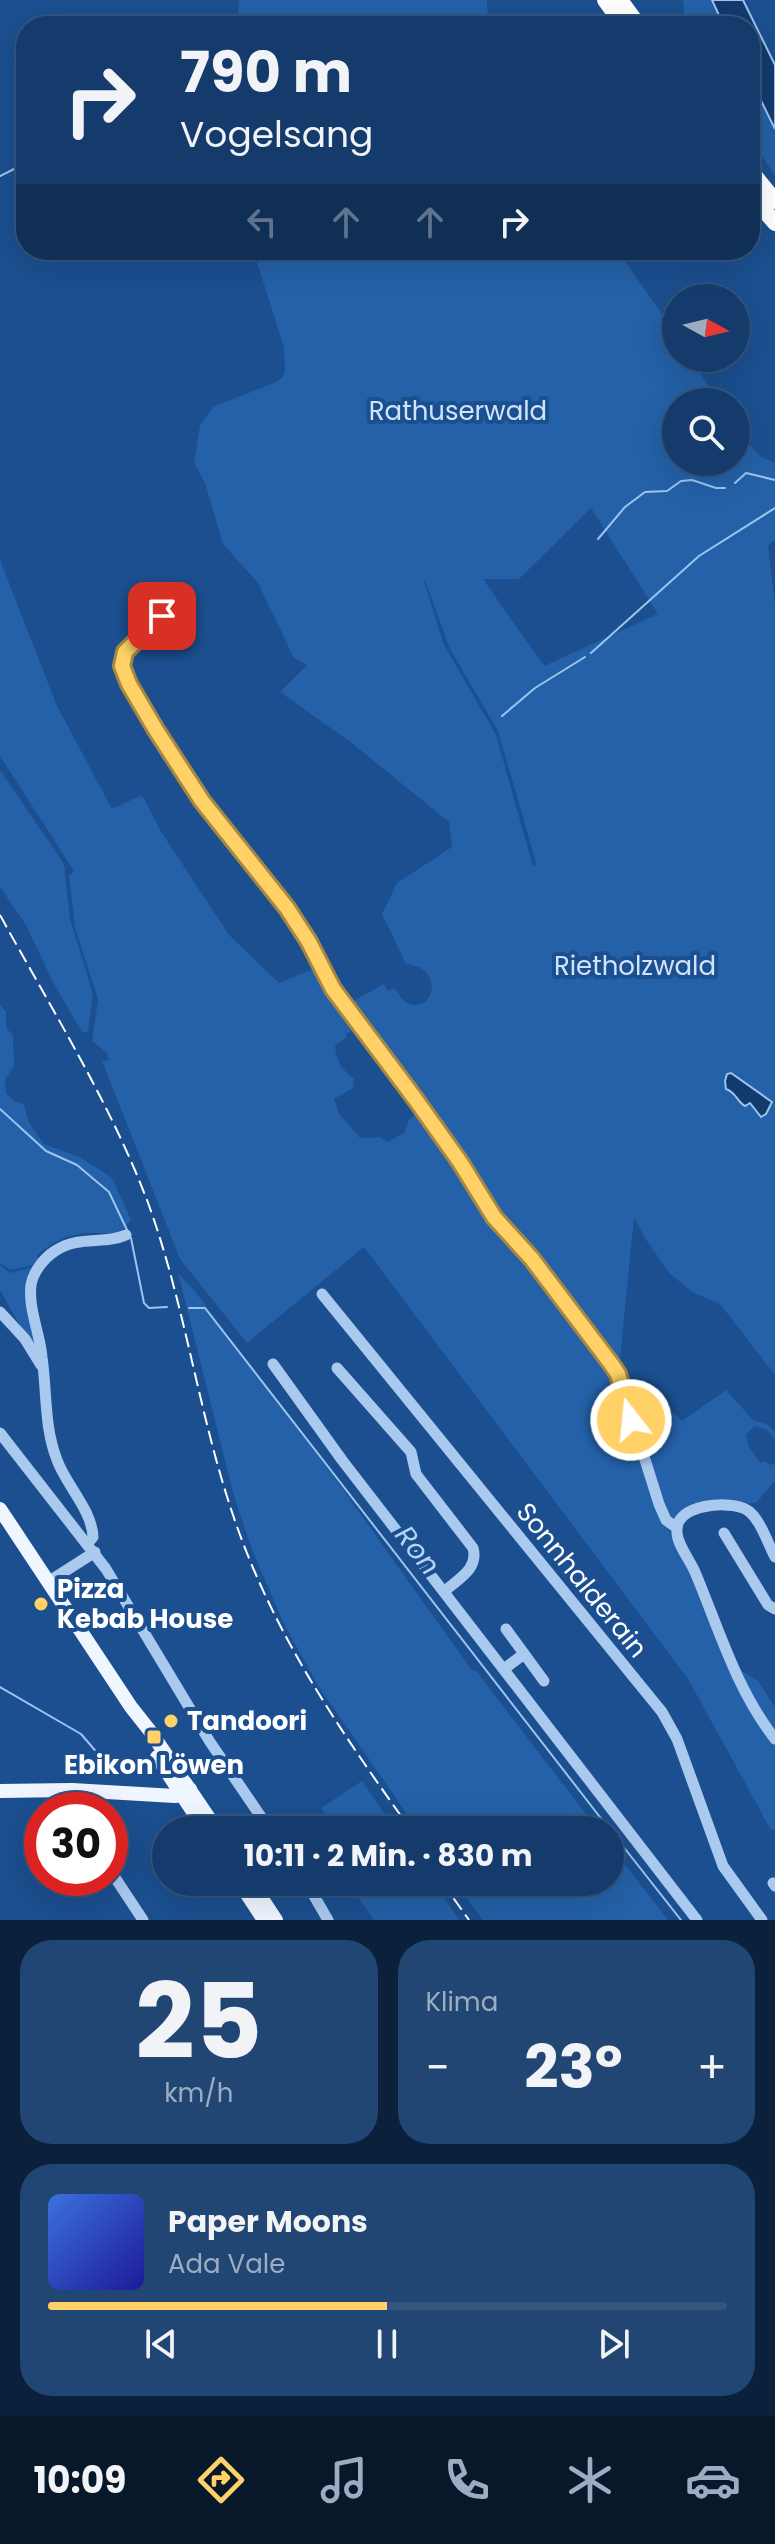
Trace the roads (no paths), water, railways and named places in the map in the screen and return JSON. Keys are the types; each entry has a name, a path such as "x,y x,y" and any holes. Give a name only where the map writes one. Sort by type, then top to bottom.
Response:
{"highway":[{"path":"760,182 775,201"},
{"path":"760,205 775,223"}],"main road":[{"path":"0,1509 203,1816"},
{"path":"131,1707 162,1765 186,1792"},
{"path":"147,1795 159,1782 162,1765"},
{"path":"0,1791 72,1790 147,1795 186,1792"},
{"path":"248,1896 264,1920"},
{"path":"260,1896 276,1920"}],"street":[{"path":"162,616 125,652 122,666 129,684 180,770 287,908 338,996 460,1162 494,1217 532,1259 618,1374 659,1504 666,1520 677,1528"},
{"path":"48,1582 91,1548 93,1537 90,1523 61,1471 50,1440 31,1281 47,1257 65,1245 126,1235"},
{"name":"Sonnhalderain","path":"322,1294 662,1712 677,1739 723,1866 762,1920"},
{"path":"0,1312 25,1339 43,1369"},
{"path":"273,1364 342,1460 697,1920"},
{"path":"337,1368 411,1452 416,1474 473,1548 475,1559 472,1568 445,1591"},
{"path":"0,1433 91,1548 210,1742 260,1816"},
{"path":"775,1557 751,1513 743,1508 699,1507 686,1513 677,1528 677,1535 696,1574 728,1658 775,1739"},
{"path":"724,1533 768,1605 775,1610 775,1624"},
{"path":"506,1629 544,1681"},
{"path":"504,1669 524,1654"},
{"path":"127,1896 143,1920"},
{"path":"314,1896 328,1920"}],"waterway":[{"path":"0,176 16,168"},
{"path":"735,483 746,473 775,480"},
{"path":"598,539 625,507 645,492 667,491 681,481 692,480 725,488"},
{"path":"591,653 699,556 775,508"},
{"path":"502,716 535,688 585,657"},
{"name":"Ron","path":"0,1109 46,1151 77,1165 109,1192 128,1232"},
{"name":"Ron","path":"131,1238 144,1303 149,1308 167,1307"},
{"name":"Ron","path":"189,1308 205,1308 599,1816"},
{"path":"0,1687 81,1734 105,1762"},
{"name":"Ron","path":"624,1848 681,1920"}],"railway":[{"path":"0,915 97,1091 147,1200 172,1278 221,1476 249,1559 310,1679 401,1816"},
{"path":"452,1896 469,1920"}],"place":[{"name":"Pizza Kebab House","path":"41,1604"},
{"name":"Tandoori","path":"171,1721"},
{"name":"Ebikon Löwen","path":"154,1737"}],"park label":[{"name":"Rathuserwald","path":"458,411"},
{"name":"Rietholzwald","path":"635,966"}]}
